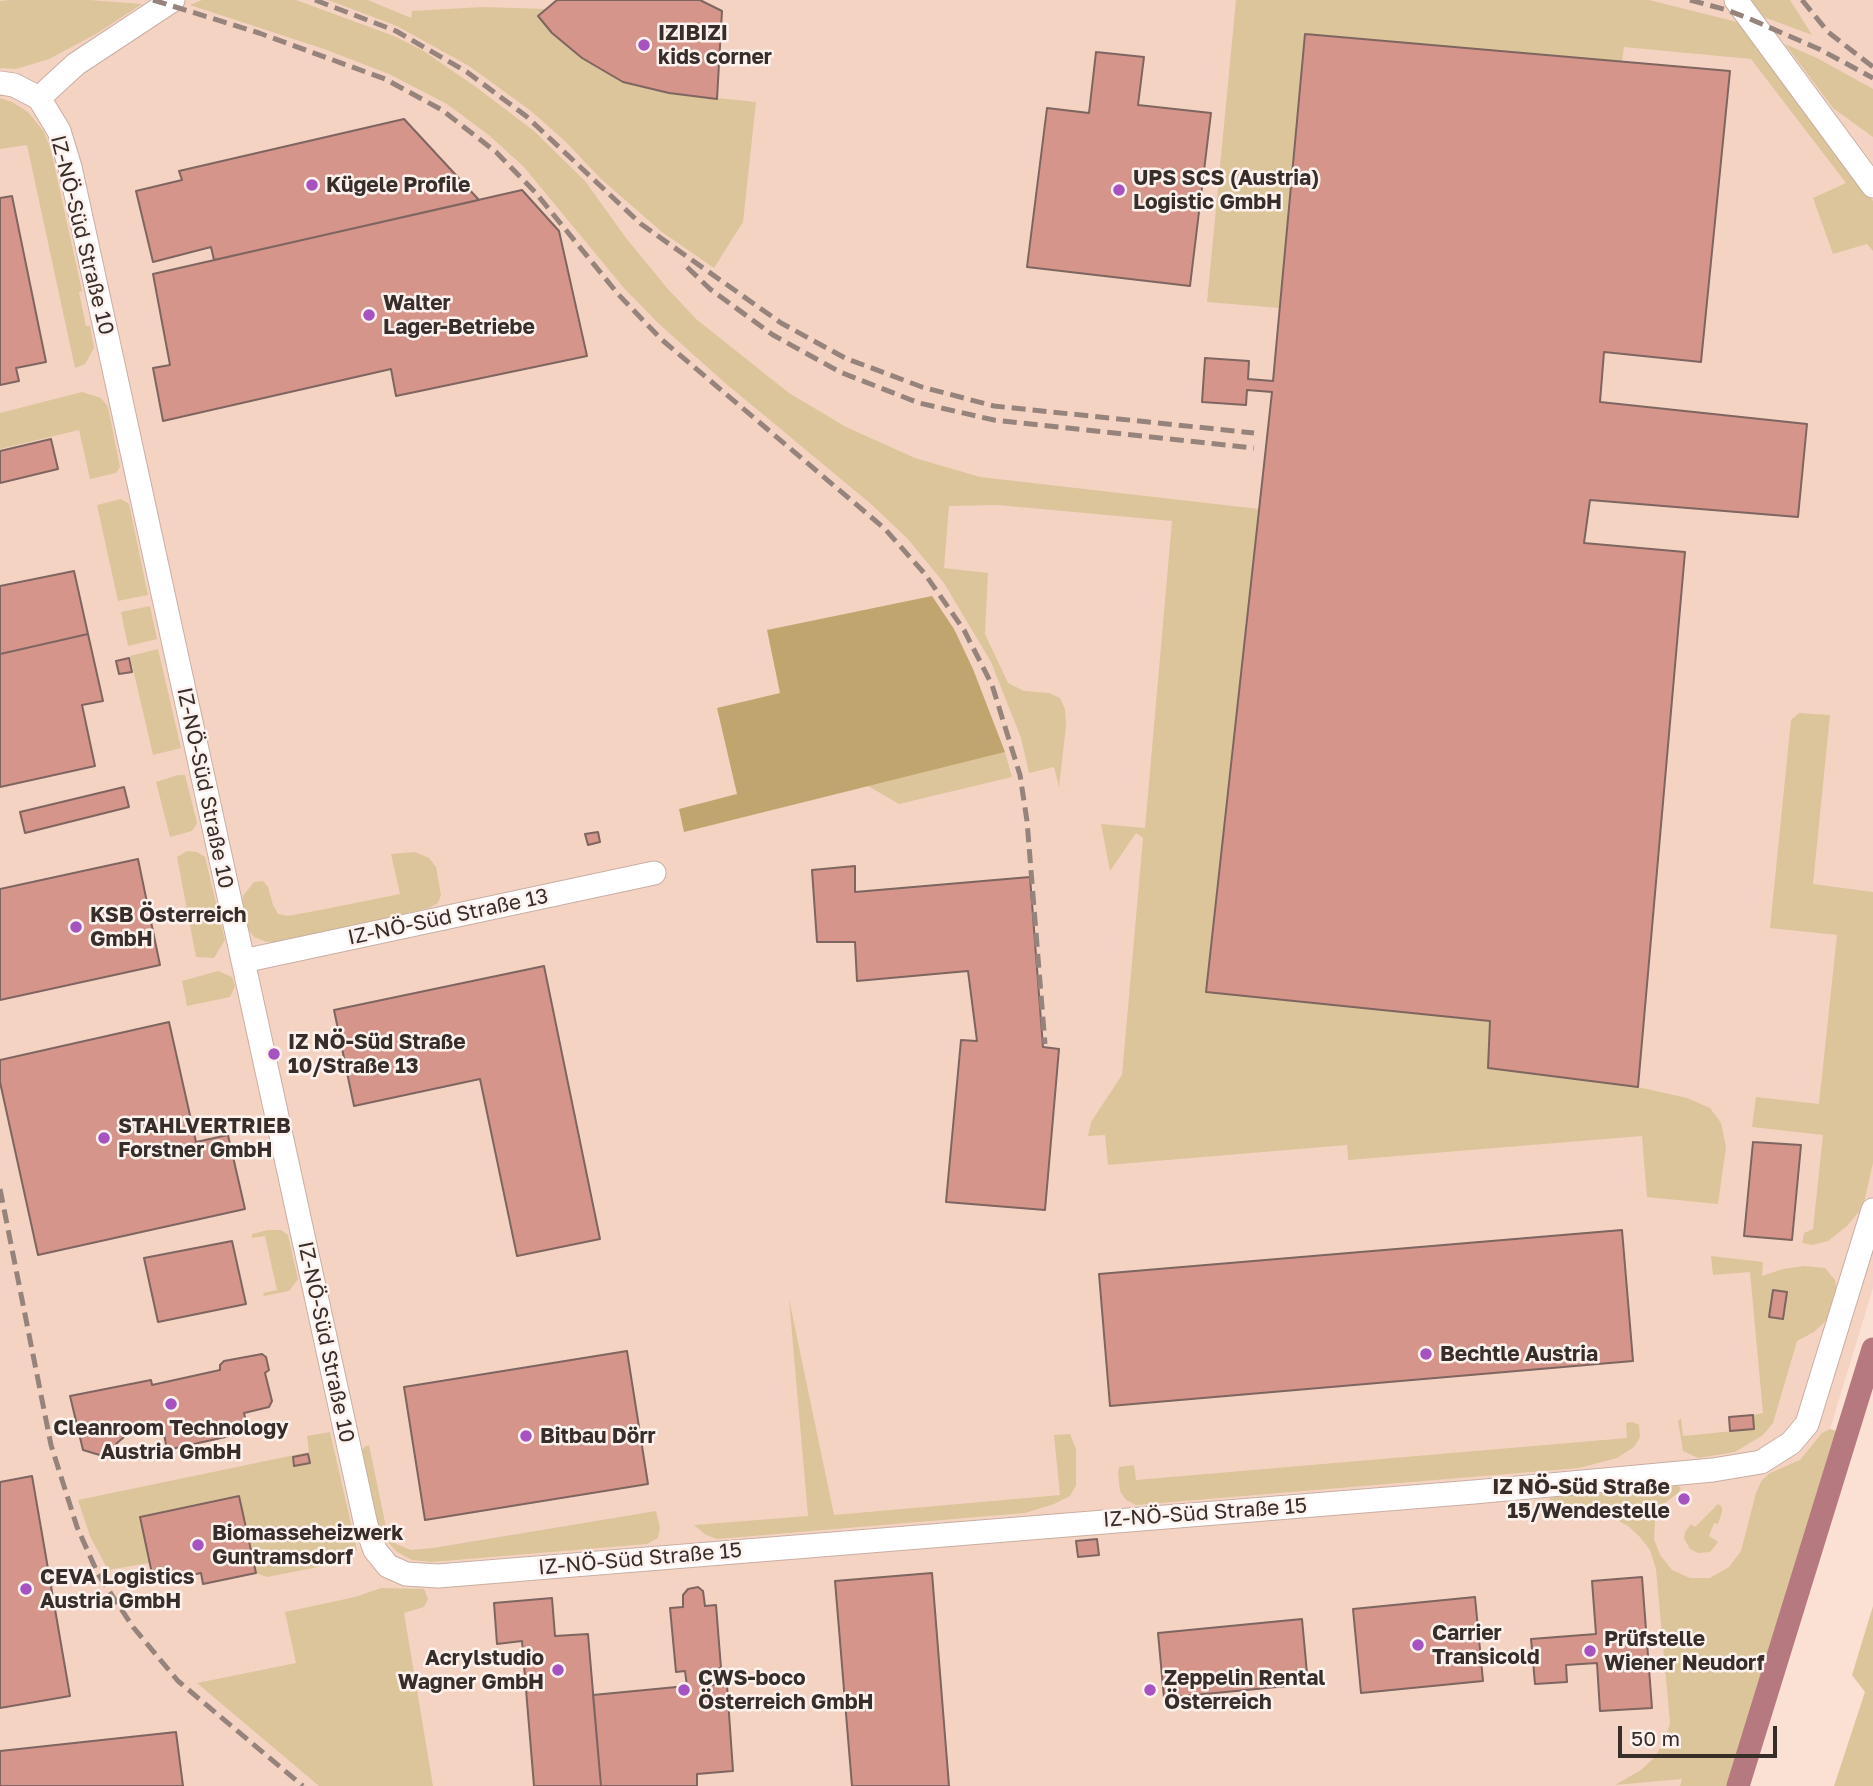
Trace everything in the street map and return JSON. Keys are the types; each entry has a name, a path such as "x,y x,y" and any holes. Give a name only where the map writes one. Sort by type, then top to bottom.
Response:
{"street":[{"path":"39,99 76,64 173,0"},
{"path":"1737,0 1873,186"},
{"name":"IZ-NÖ-Süd Straße 10","path":"7,84 39,99 59,131 70,167 366,1525 376,1550"},
{"name":"IZ-NÖ-Süd Straße 13","path":"243,961 654,873"},
{"name":"IZ-NÖ-Süd Straße 15","path":"376,1550 388,1566 406,1574 438,1576 1474,1492 1713,1470 1761,1462 1791,1443 1807,1424 1873,1210"}],"shaded area":[{"path":"0,0 1873,0 1873,1288 1830,1429 1776,1505 1680,1786 0,1786"},
{"path":"90,0 142,4 96,34 49,59 16,69 0,68 0,1"},
{"path":"202,0 296,0 394,36 422,50 534,131 585,181 626,238 696,319 789,393 846,427 915,458 980,477 1259,509 1206,992 1490,1021 1488,1068 1638,1087 1687,1098 1710,1108 1721,1123 1726,1147 1718,1204 1647,1197 1642,1136 1348,1160 1347,1145 1108,1165 1105,1135 1088,1136 1091,1122 1122,1075 1143,838 1136,833 1110,871 1101,824 1145,828 1172,521 998,505 949,506 944,568 988,573 985,634 1008,683 1024,691 1049,693 1060,698 1065,709 1066,726 1059,787 1054,767 1029,773 1021,738 991,662 944,583 907,538 871,504 724,382 658,323 623,287 524,167 490,136 447,104 389,74 324,49 190,5"},
{"path":"328,0 368,0 411,18 412,11 482,7 546,9 538,16 552,33 582,58 623,82 669,93 756,102 743,222 714,268 662,232 601,179 565,141 531,111 469,66 397,26"},
{"path":"1236,0 1649,0 1737,22 1873,201 1873,251 1867,244 1833,254 1813,198 1846,183 1751,59 1624,47 1622,61 1306,34 1280,308 1207,302"},
{"path":"1750,0 1790,0 1812,35 1764,17"},
{"path":"1785,44 1817,58 1873,89 1873,137 1833,108"},
{"path":"0,98 28,112 44,132 51,150 82,291 79,292 86,326 90,326 94,348 85,364 75,368 27,145 0,149"},
{"path":"82,392 101,398 108,407 120,467 116,473 90,479 79,430 0,449 0,413"},
{"path":"121,499 129,504 148,595 118,601 97,505"},
{"path":"932,596 954,629 973,669 1005,752 684,832 679,809 737,794 717,708 780,693 767,630"},
{"path":"150,606 157,639 128,646 121,612"},
{"path":"158,649 181,748 153,755 130,656"},
{"path":"1799,713 1830,715 1813,884 1873,892 1873,1163 1863,1207 1847,1226 1828,1241 1812,1245 1802,1243 1804,1233 1813,1229 1823,1135 1752,1127 1756,1097 1819,1104 1837,935 1770,928 1791,720"},
{"path":"1005,752 1012,777 899,804 868,786"},
{"path":"185,775 197,823 192,831 170,837 156,782"},
{"path":"187,851 197,852 205,857 225,940 214,958 196,957 177,857"},
{"path":"415,852 429,858 436,867 441,895 438,903 429,908 284,942 267,942 254,937 248,929 242,904 243,896 254,882 263,881 278,914 288,916 400,894 391,854"},
{"path":"218,971 232,977 235,986 230,997 187,1006 182,981"},
{"path":"281,1230 288,1235 298,1279 289,1291 264,1296 263,1293 277,1290 265,1236 252,1238 252,1234"},
{"path":"1711,1256 1763,1262 1762,1276 1804,1266 1825,1268 1835,1280 1838,1295 1831,1316 1814,1332 1797,1341 1773,1423 1763,1435 1735,1452 1698,1458 1683,1451 1678,1421 1681,1418 1683,1436 1754,1429 1753,1415 1763,1413 1750,1272 1713,1275"},
{"path":"789,1299 834,1515 1060,1495 1054,1435 1070,1434 1076,1449 1076,1485 1070,1496 1025,1513 717,1539 706,1535 694,1525 808,1516"},
{"path":"1626,1423 1639,1425 1640,1437 1634,1447 1617,1458 1579,1468 1136,1505 1126,1500 1120,1491 1119,1467 1134,1465 1136,1480 1627,1438"},
{"path":"1830,1429 1837,1431 1727,1786 1680,1786 1682,1779 1615,1785 1641,1770 1655,1757 1670,1723 1656,1569 1650,1550 1628,1526 1597,1513 1581,1510 1560,1511 1550,1505 1550,1497 1676,1485 1681,1488 1679,1492 1660,1507 1655,1521 1654,1539 1660,1555 1672,1570 1690,1578 1710,1578 1729,1567 1741,1551 1762,1480 1770,1473 1800,1460 1822,1433"},
{"path":"330,1432 357,1550 344,1562 267,1577 256,1573 239,1495 140,1516 149,1563 108,1570 90,1536 78,1500 309,1452 307,1436"},
{"path":"369,1445 387,1532 396,1544 411,1550 656,1511 660,1528 658,1538 647,1544 432,1562 412,1560 397,1552 378,1525 361,1454 364,1447"},
{"path":"1718,1504 1722,1507 1722,1512 1718,1524 1714,1523 1709,1536 1718,1542 1710,1552 1698,1553 1690,1549 1684,1538 1685,1532 1691,1524 1695,1527"},
{"path":"381,1588 424,1589 428,1599 424,1607 404,1613 433,1786 319,1786 197,1683 296,1663 285,1612 355,1597"},
{"path":"1873,1606 1873,1786 1834,1786 1865,1692 1852,1675"}],"building":[{"name":"IZIBIZI kids corner","path":"557,0 700,0 722,11 717,99 669,93 623,82 582,58 552,33 538,16"},
{"path":"1305,34 1730,71 1701,362 1604,352 1600,402 1807,424 1798,517 1590,500 1584,543 1685,552 1638,1087 1488,1068 1490,1021 1206,992 1272,392 1247,390 1246,405 1202,402 1205,358 1249,361 1248,379 1273,381"},
{"name":"UPS SCS (Austria) Logistic GmbH","path":"1096,52 1144,57 1138,105 1211,113 1190,286 1027,267 1047,108 1089,113"},
{"name":"Kügele Profile","path":"404,119 479,200 214,260 211,247 153,262 136,191 182,180 179,171"},
{"name":"Walter Lager-Betriebe","path":"522,190 559,231 587,356 396,396 391,369 163,421 153,368 170,365 153,274"},
{"path":"12,196 46,362 16,368 19,381 0,385 0,198"},
{"path":"51,439 58,469 0,483 0,451"},
{"path":"74,571 88,634 0,654 0,586"},
{"path":"88,634 103,701 82,705 95,766 0,787 0,654"},
{"path":"129,658 132,672 119,674 116,661"},
{"path":"124,787 129,807 25,833 20,812"},
{"path":"598,832 600,842 588,845 585,834"},
{"name":"KSB Österreich GmbH","path":"138,859 160,965 0,1000 0,889"},
{"path":"855,866 855,892 1030,877 1043,1047 1059,1049 1045,1210 946,1202 961,1040 977,1041 968,971 857,981 855,942 817,942 812,870"},
{"path":"544,966 600,1239 517,1256 480,1079 354,1106 334,1010"},
{"name":"STAHLVERTRIEB Forstner GmbH","path":"169,1022 196,1142 228,1135 245,1209 38,1255 0,1082 0,1060"},
{"path":"1753,1142 1801,1145 1792,1240 1744,1236"},
{"path":"1622,1230 1633,1361 1110,1406 1099,1274"},
{"path":"232,1241 246,1304 158,1322 144,1258"},
{"path":"1773,1290 1787,1292 1783,1319 1769,1317"},
{"name":"Bitbau Dörr","path":"627,1351 648,1484 425,1520 404,1387"},
{"name":"Cleanroom Technology Austria GmbH","path":"262,1354 266,1357 269,1370 265,1373 272,1401 269,1407 244,1413 248,1432 167,1450 162,1423 123,1432 124,1437 116,1444 113,1459 83,1450 70,1396 151,1380 152,1385 220,1370 224,1361"},
{"path":"1753,1415 1754,1429 1730,1431 1729,1417"},
{"path":"308,1454 310,1463 294,1466 293,1457"},
{"name":"CEVA Logistics Austria GmbH","path":"32,1476 70,1696 0,1708 0,1482"},
{"name":"Biomasseheizwerk Guntramsdorf","path":"239,1496 256,1573 203,1584 201,1573 154,1583 140,1517"},
{"path":"1097,1539 1099,1555 1078,1557 1076,1541"},
{"path":"932,1573 949,1786 852,1786 835,1581"},
{"name":"Prüfstelle Wiener Neudorf","path":"1642,1577 1652,1708 1600,1711 1597,1663 1566,1665 1567,1682 1535,1684 1531,1639 1596,1634 1592,1581"},
{"name":"CWS-boco Österreich GmbH","path":"698,1587 703,1591 705,1606 716,1605 721,1668 710,1669 712,1685 727,1685 733,1771 697,1774 697,1786 601,1786 593,1695 687,1686 685,1671 676,1672 670,1608 683,1607 683,1595 688,1589"},
{"name":"Carrier Transicold","path":"1475,1597 1483,1681 1361,1693 1353,1609"},
{"name":"Acrylstudio Wagner GmbH","path":"552,1598 555,1636 588,1634 601,1786 534,1786 522,1641 497,1644 494,1603"},
{"path":"1302,1619 1308,1684 1164,1698 1158,1633"},
{"path":"176,1732 183,1786 0,1786 0,1751"}],"waterway":[{"path":"1738,1786 1873,1349"}],"railway":[{"path":"153,0 259,33 385,79 442,110 496,152 535,192 618,294 661,339 884,528 925,574 964,630 992,685 1020,775 1027,821 1045,1044"},
{"path":"315,0 396,31 467,72 526,116 641,224 781,323 845,358 922,387 994,406 1254,433"},
{"path":"1690,0 1750,19 1819,49 1873,78"},
{"path":"1802,0 1828,32 1873,67"},
{"path":"687,267 710,289 773,335 840,372 919,403 994,420 1254,448"},
{"path":"0,1189 51,1445 77,1527 98,1574 133,1627 178,1681 303,1786"}],"place":[{"name":"IZIBIZI kids corner","path":"644,45"},
{"name":"Kügele Profile","path":"312,185"},
{"name":"UPS SCS (Austria) Logistic GmbH","path":"1119,190"},
{"name":"Walter Lager-Betriebe","path":"369,315"},
{"name":"KSB Österreich GmbH","path":"76,927"},
{"name":"IZ NÖ-Süd Straße 10/Straße 13","path":"274,1054"},
{"name":"STAHLVERTRIEB Forstner GmbH","path":"104,1138"},
{"name":"Bechtle Austria","path":"1426,1354"},
{"name":"Cleanroom Technology Austria GmbH","path":"171,1404"},
{"name":"Bitbau Dörr","path":"526,1436"},
{"name":"IZ NÖ-Süd Straße 15/Wendestelle","path":"1684,1499"},
{"name":"Biomasseheizwerk Guntramsdorf","path":"198,1545"},
{"name":"CEVA Logistics Austria GmbH","path":"26,1589"},
{"name":"Carrier Transicold","path":"1418,1645"},
{"name":"Prüfstelle Wiener Neudorf","path":"1590,1651"},
{"name":"Acrylstudio Wagner GmbH","path":"558,1670"},
{"name":"CWS-boco Österreich GmbH","path":"684,1690"},
{"name":"Zeppelin Rental Österreich","path":"1150,1690"}]}
